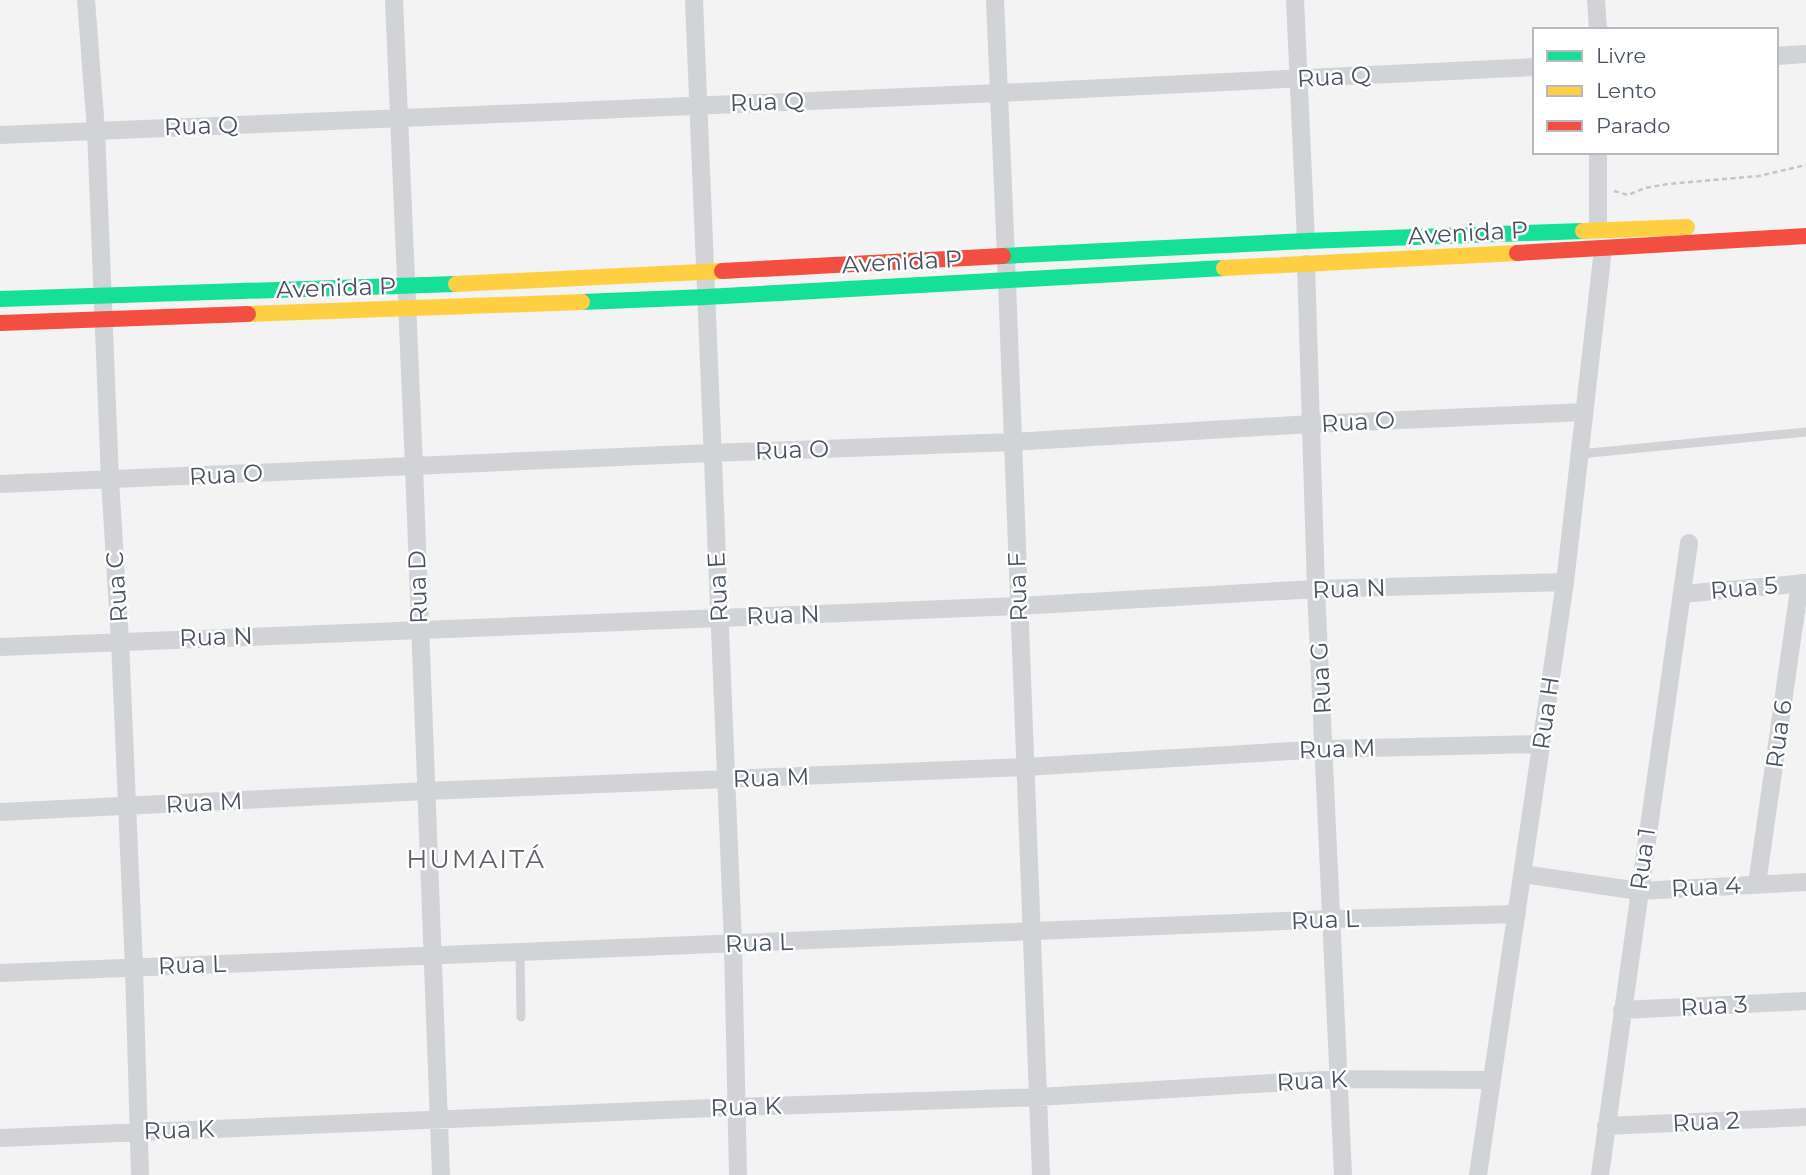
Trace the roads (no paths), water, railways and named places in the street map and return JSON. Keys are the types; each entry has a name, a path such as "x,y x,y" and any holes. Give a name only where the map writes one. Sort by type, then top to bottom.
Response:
{"street":[{"name":"Rua C","path":"86,0 96,130 110,480 120,641 140,1175"},
{"name":"Rua D","path":"394,0 441,1175"},
{"name":"Rua E","path":"694,0 733,944 738,1175"},
{"name":"Rua F","path":"995,0 1041,1175"},
{"path":"1295,0 1306,241"},
{"path":"1597,0 1598,28"},
{"path":"1778,56 1806,54"},
{"name":"Rua Q","path":"0,135 999,93 1533,67"},
{"path":"1598,154 1598,229"},
{"name":"Avenida P","path":"0,299 406,287 1306,241 1806,224"},
{"name":"Avenida P","path":"0,324 706,297 1806,236"},
{"name":"Rua H","path":"1478,1175 1565,582 1603,249"},
{"name":"Rua G","path":"1306,264 1317,589 1343,1175"},
{"name":"Rua O","path":"0,484 1012,442 1311,424 1584,412"},
{"name":"Rua 1","path":"1600,1175 1689,542"},
{"name":"Rua N","path":"0,647 1019,606 1317,589 1565,582"},
{"name":"Rua 5","path":"1682,594 1803,583"},
{"name":"Rua 6","path":"1757,884 1803,583"},
{"name":"Rua M","path":"0,812 426,791 1025,767 1325,749 1541,744"},
{"name":"Rua 4","path":"1523,874 1639,891 1806,882"},
{"name":"Rua L","path":"0,973 1332,919 1517,914"},
{"name":"Rua 3","path":"1622,1010 1806,1001"},
{"name":"Rua K","path":"0,1138 1039,1097 1339,1079 1492,1080"},
{"name":"Rua 2","path":"1606,1126 1806,1117"}],"lane":[{"path":"1579,454 1806,432"},
{"path":"520,952 521,1017"}],"district":[{"name":"HUMAITÁ","path":"476,859"}]}
